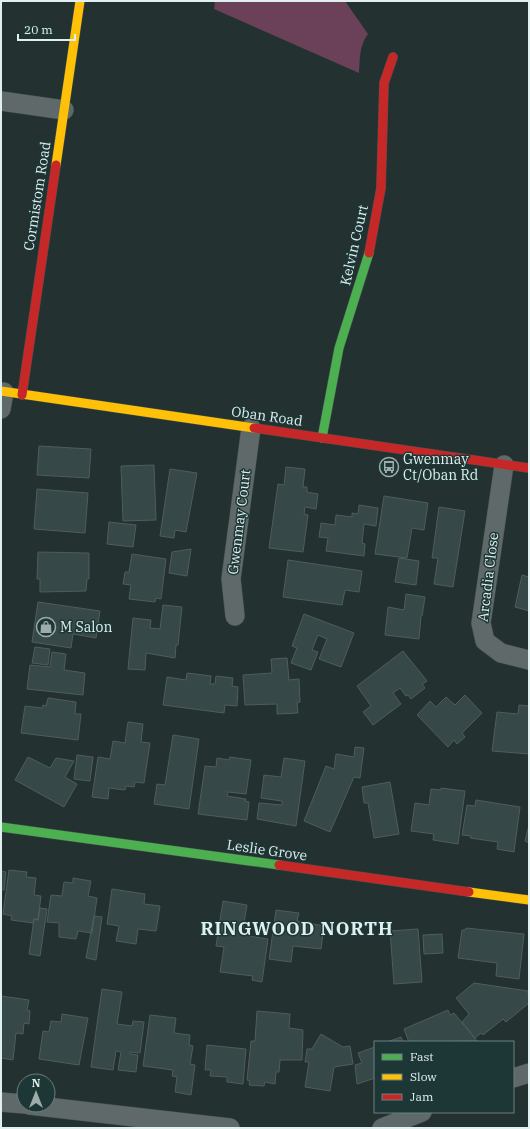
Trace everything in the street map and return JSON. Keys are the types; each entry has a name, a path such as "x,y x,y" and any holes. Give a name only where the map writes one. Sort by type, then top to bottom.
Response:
{"street":[{"name":"Cormistom Road","path":"7,397 64,110 80,1"},
{"name":"Kelvin Court","path":"322,438 339,348 369,254 376,218 381,188 384,83 393,57"},
{"path":"1,101 64,110"},
{"name":"Oban Road","path":"7,397 251,428 529,468"},
{"name":"Gwenmay Court","path":"235,616 231,580 251,428"},
{"name":"Arcadia Close","path":"504,465 481,623 485,641 501,653 529,660"},
{"name":"Leslie Grove","path":"1,827 529,900"},
{"path":"514,1078 529,1073"},
{"path":"1,1102 16,1103"},
{"path":"56,1108 230,1128"},
{"path":"382,1128 420,1113"}],"shaded area":[{"path":"215,1 345,1 368,34 361,48 359,73 214,9"}],"building":[{"path":"39,446 91,449 89,478 37,475"},
{"path":"154,465 156,520 123,521 121,466"},
{"path":"286,467 305,469 303,487 307,487 307,492 318,494 316,509 305,507 304,514 308,515 303,552 269,548 278,484 284,485"},
{"path":"170,469 197,473 186,532 175,530 174,538 160,536"},
{"path":"37,489 88,493 85,533 34,529"},
{"path":"384,496 428,503 424,530 412,528 407,558 375,554"},
{"path":"359,505 378,508 376,526 364,524 362,543 365,544 364,556 326,551 328,538 319,537 321,523 335,525 336,515 352,517 352,513 358,514"},
{"path":"439,507 465,511 453,587 434,584 438,558 432,558"},
{"path":"109,522 136,525 133,547 107,544"},
{"path":"191,549 187,576 169,573 172,552"},
{"path":"38,552 89,553 89,579 87,579 86,591 40,592 40,579 37,579"},
{"path":"132,554 166,559 161,599 156,598 155,602 129,599 131,585 123,584 125,572 129,572"},
{"path":"399,558 419,561 416,585 395,582"},
{"path":"288,560 362,571 359,592 345,590 342,605 283,597"},
{"path":"522,575 529,577 529,611 515,607"},
{"path":"406,594 425,597 421,616 419,639 385,635 388,607 404,610"},
{"path":"38,602 100,611 96,638 73,634 71,648 32,642"},
{"path":"163,605 182,607 178,645 176,645 175,658 146,653 145,670 128,669 133,618 151,620 150,628 160,629"},
{"path":"304,614 354,633 341,667 319,659 327,639 318,635 312,650 318,652 311,670 291,663 297,648 292,646"},
{"path":"35,647 50,649 48,665 32,663"},
{"path":"403,651 427,681 422,684 425,688 411,699 408,695 406,696 400,688 393,693 401,704 373,725 363,712 371,706 357,686"},
{"path":"52,652 66,654 64,670 85,673 83,695 27,689 30,665 50,667"},
{"path":"287,658 289,680 299,679 300,702 297,703 298,713 277,714 277,704 245,705 243,675 272,673 271,659"},
{"path":"187,673 211,676 210,684 215,684 216,676 233,678 232,686 238,687 237,706 225,705 224,713 163,705 167,677 186,680"},
{"path":"465,695 482,713 462,733 465,737 457,744 454,740 448,747 417,715 430,701 436,707 446,697 455,705"},
{"path":"48,698 76,702 75,714 81,714 78,740 21,733 25,706 42,708 43,705 46,706"},
{"path":"519,705 529,706 529,754 492,751 497,712 518,714"},
{"path":"128,722 143,724 141,742 150,743 144,783 135,782 134,787 126,786 125,790 109,788 108,799 92,797 98,757 110,759 113,741 125,743"},
{"path":"173,735 199,739 189,809 154,804 157,784 165,785"},
{"path":"355,747 364,748 360,778 354,777 330,832 304,821 326,766 334,769 336,754 354,757"},
{"path":"77,755 93,757 90,781 74,779"},
{"path":"28,757 50,768 56,758 74,761 65,777 77,784 64,807 15,780"},
{"path":"230,757 251,760 246,794 228,792 227,796 246,799 245,801 249,802 247,820 198,814 205,766 216,767 217,758 229,760"},
{"path":"284,758 305,761 296,826 257,819 259,803 282,805 282,801 261,798 264,775 281,777"},
{"path":"390,782 399,834 374,838 368,803 364,803 362,787"},
{"path":"441,788 465,791 458,844 433,840 434,834 411,831 415,803 429,805 431,789 441,790"},
{"path":"476,800 520,807 514,852 497,849 498,842 470,838 471,836 462,835 467,805 475,806"},
{"path":"529,825 529,843 525,841"},
{"path":"9,870 27,872 26,877 36,878 34,895 41,896 38,920 34,919 33,923 11,920 12,916 3,914"},
{"path":"1,871 6,872 4,890 1,890"},
{"path":"73,878 91,881 88,896 97,898 92,933 78,931 76,939 59,937 59,923 47,922 51,895 62,896 64,882 73,883"},
{"path":"112,889 145,894 144,904 160,906 156,931 138,929 136,944 116,941 119,926 107,924"},
{"path":"223,901 247,905 242,935 268,939 262,982 252,980 253,976 220,972 224,947 216,946"},
{"path":"40,908 47,909 40,956 29,954 34,919 38,920"},
{"path":"276,910 299,913 297,921 324,926 321,949 293,946 291,962 269,959"},
{"path":"94,916 102,917 96,960 86,958"},
{"path":"466,928 524,934 519,979 496,976 497,963 458,958 462,930 465,930"},
{"path":"418,929 422,982 394,984 390,931"},
{"path":"442,934 443,953 424,954 423,935"},
{"path":"474,983 528,991 529,1003 506,1022 503,1019 483,1035 481,1033 475,1038 462,1022 469,1014 456,998"},
{"path":"102,989 122,992 117,1024 132,1026 133,1021 144,1022 140,1053 130,1052 130,1054 138,1055 136,1072 118,1070 121,1052 116,1051 113,1070 91,1067"},
{"path":"1,996 29,1000 27,1010 30,1011 29,1024 24,1023 23,1034 16,1033 13,1060 1,1058"},
{"path":"448,1010 450,1015 454,1013 477,1041 409,1041 404,1029"},
{"path":"257,1011 290,1014 289,1028 303,1030 302,1060 280,1060 279,1072 276,1072 275,1084 265,1082 264,1086 249,1085 250,1081 247,1080 251,1041 255,1041"},
{"path":"62,1014 88,1018 79,1065 39,1059 43,1031 49,1032 51,1021 61,1022"},
{"path":"150,1015 176,1018 174,1033 190,1035 189,1045 193,1046 190,1064 195,1065 191,1095 175,1092 177,1077 172,1076 173,1070 143,1066"},
{"path":"321,1034 343,1047 350,1046 353,1064 334,1067 330,1091 305,1087 309,1062 305,1062 307,1049 312,1049"},
{"path":"401,1037 403,1041 390,1041"},
{"path":"207,1045 246,1049 243,1084 227,1082 227,1077 210,1076 211,1070 205,1070"},
{"path":"374,1047 374,1078 357,1084 355,1065 362,1063 358,1053"}],"traffic: fast":[{"path":"322,438 339,348 369,253"},
{"path":"1,827 279,865"}],"traffic: slow":[{"path":"56,165 80,1"},
{"path":"1,391 254,428"},
{"path":"469,892 529,900"}],"traffic: jam":[{"path":"369,253 381,188 384,83 393,57"},
{"path":"22,395 56,165"},
{"path":"254,428 529,468"},
{"path":"279,865 469,892"}],"place":[{"name":"Gwenmay Ct/Oban Rd","path":"389,467"},
{"name":"M Salon","path":"46,627"}],"district":[{"name":"RINGWOOD NORTH","path":"297,928"}]}
